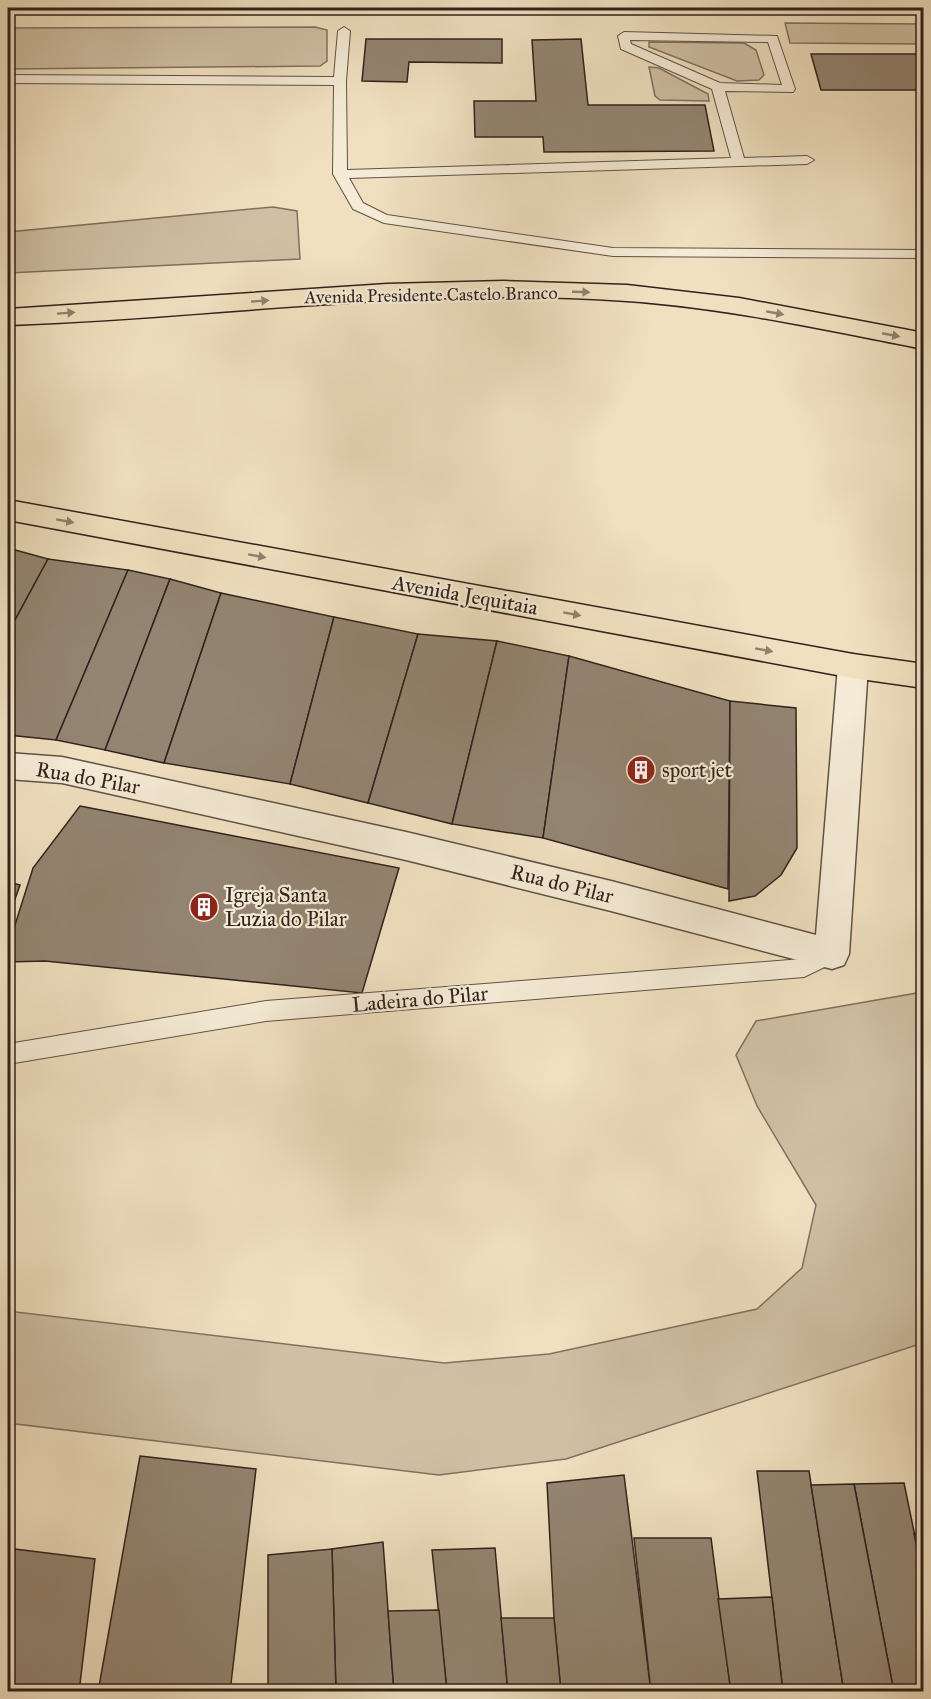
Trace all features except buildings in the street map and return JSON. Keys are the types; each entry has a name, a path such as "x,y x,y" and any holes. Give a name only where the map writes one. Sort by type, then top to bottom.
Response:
{"main road":[{"name":"Avenida Presidente Castelo Branco","path":"8,317 387,292 504,289 627,293 739,306 924,341"},
{"name":"Avenida Jequitaia","path":"8,510 854,666 924,676"}],"street":[{"path":"832,954 854,666"},
{"name":"Rua do Pilar","path":"8,766 62,770 406,846 611,896 832,954"}],"lane":[{"path":"344,31 340,81 340,174 358,206 384,219 613,252 924,254"},
{"path":"624,36 773,39 789,89 718,87 625,46 624,36"},
{"path":"8,79 340,81"},
{"path":"718,87 738,162"},
{"path":"340,174 807,160"},
{"name":"Ladeira do Pilar","path":"8,1053 266,1011 804,968 832,954"}],"shaded area":[{"path":"785,23 923,24 923,44 790,43"},
{"path":"315,27 327,30 327,61 320,66 8,69 8,28"},
{"path":"649,42 744,43 756,50 764,75 759,80 737,81 649,47"},
{"path":"649,67 659,68 708,94 709,101 660,100 655,96"},
{"path":"273,207 297,211 300,259 8,273 8,232"},
{"path":"923,992 923,1343 566,1459 439,1475 8,1423 8,1311 444,1363 549,1354 757,1309 802,1268 816,1205 757,1106 736,1055 756,1021"}],"place":[{"name":"sport jet","path":"641,770"},
{"name":"Igreja Santa Luzia do Pilar","path":"204,907"}]}
